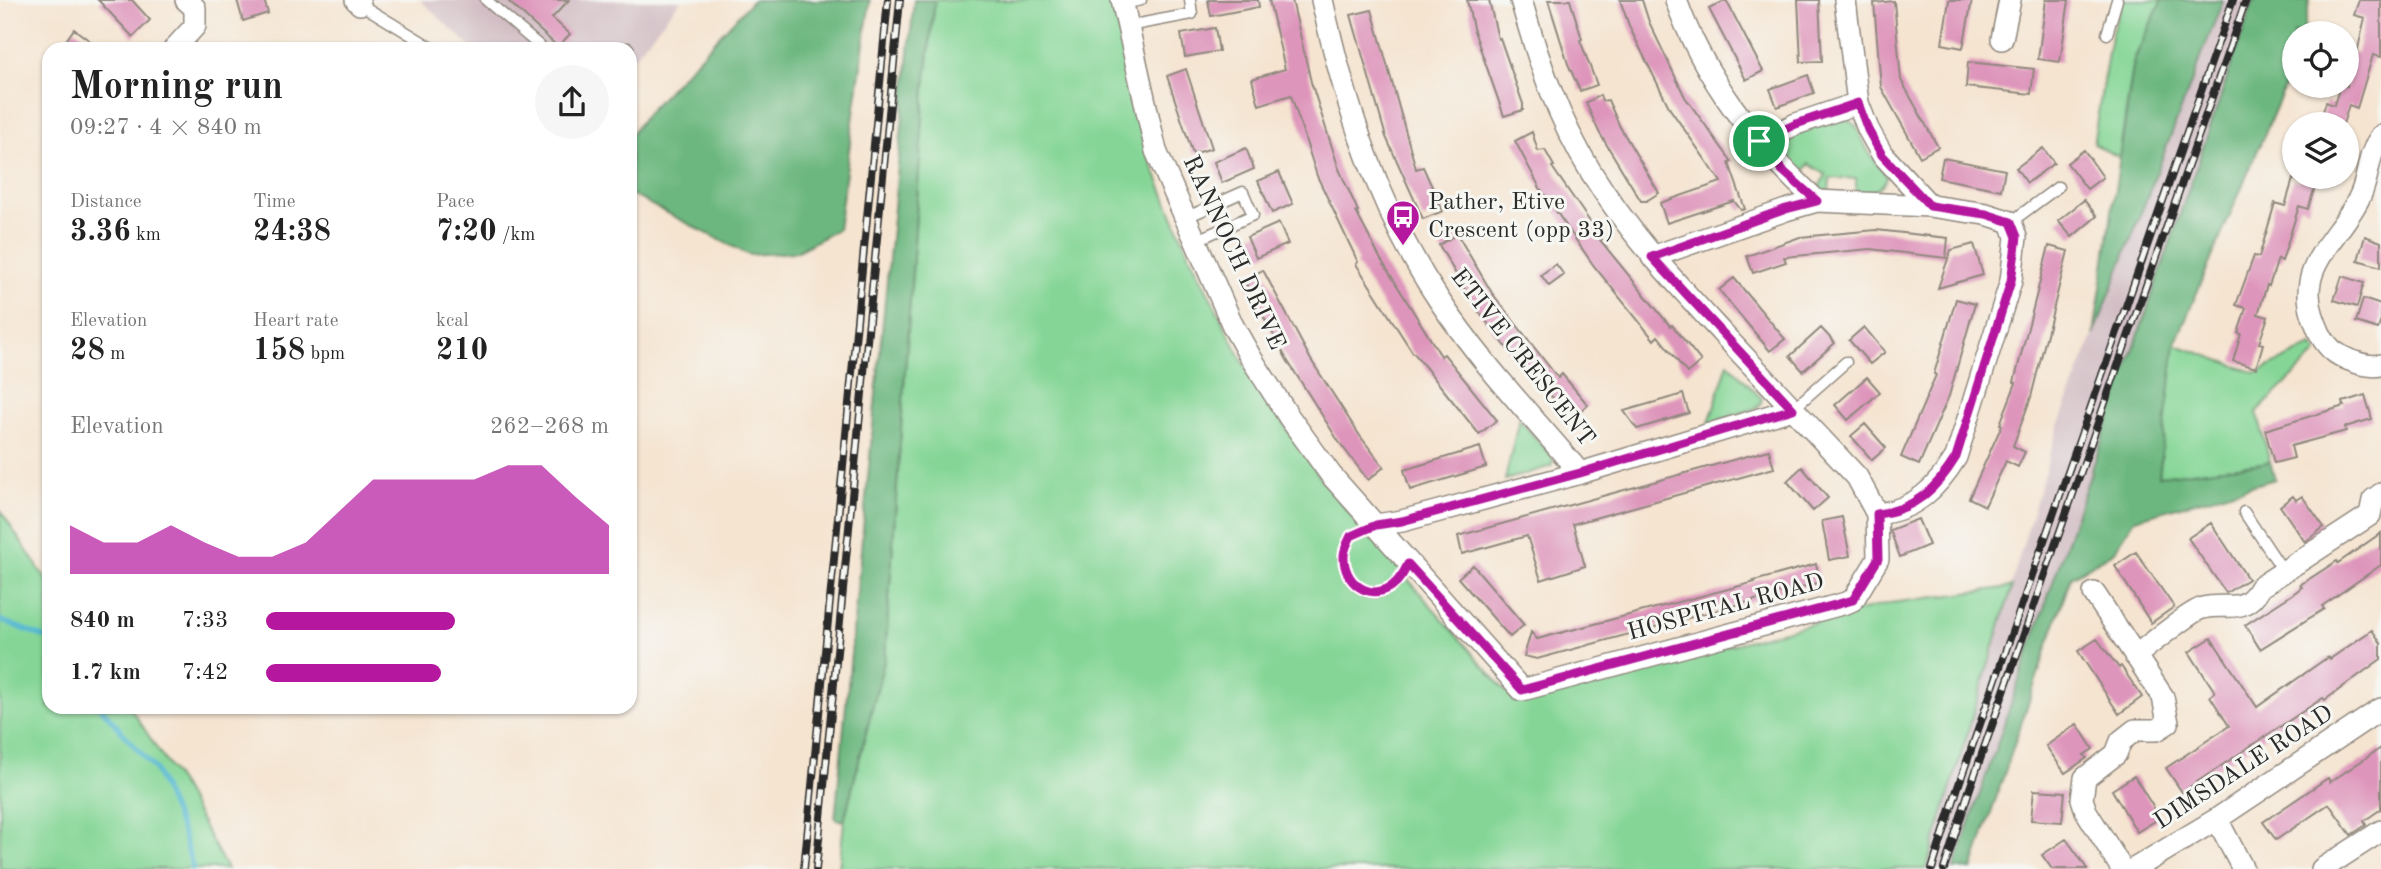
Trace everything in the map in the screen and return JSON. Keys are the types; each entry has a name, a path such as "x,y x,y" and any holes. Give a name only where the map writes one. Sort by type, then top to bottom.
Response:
{"street":[{"path":"180,42 195,26 195,8 186,0"},
{"name":"ETIVE CRESCENT","path":"1322,0 1353,120 1401,237 1439,301 1477,351 1580,473"},
{"path":"1521,0 1558,112 1589,170 1610,202 1652,257 1857,477 1877,514 1898,512 1927,493 1943,478 1956,457 2011,281 2017,237 2011,222 1986,214 1930,206 1817,201 1786,209 1652,257"},
{"path":"1676,0 1717,84 1782,170 1817,201"},
{"path":"1846,0 1858,103 1868,130 1882,155 1930,206"},
{"path":"2002,39 2010,0"},
{"name":"RANNOCH DRIVE","path":"1129,1 1128,26 1156,150 1233,326 1251,358 1331,475 1522,690"},
{"path":"1759,141 1796,124 1858,103"},
{"path":"2381,136 2372,149 2360,196 2319,257 2309,281 2309,304 2321,339 2336,354 2360,363 2381,365"},
{"path":"1376,525 1402,521 1580,473 1793,409"},
{"path":"2135,656 2201,608 2238,608 2256,596 2260,587 2370,515 2373,499 2381,494"},
{"name":"HOSPITAL ROAD","path":"1522,690 1853,600 1878,559 1877,514"},
{"path":"2094,593 2163,697 2168,723 2157,730 2135,730 2121,741 2116,754 2085,778 2081,799 2122,869"},
{"name":"DIMSDALE ROAD","path":"2134,869 2217,819 2381,709"},
{"path":"2217,819 2243,869"},
{"path":"2322,869 2381,831"}],"lane":[{"path":"486,0 535,42"},
{"path":"1128,26 1192,14 1190,0"},
{"path":"2106,34 2117,0"},
{"path":"358,2 423,42"},
{"path":"2011,222 2058,187"},
{"path":"1185,218 1243,192 1253,215 1195,241"},
{"path":"1793,409 1846,362"},
{"path":"2244,512 2284,572"},
{"path":"1376,525 1351,536 1344,553 1345,569 1354,583 1362,590 1372,592 1390,588 1400,579 1408,564"}],"shaded area":[{"path":"420,0 681,0 637,53 637,42 465,42"},
{"path":"2223,0 2254,0 1954,869 1926,869 2059,424"}],"green space":[{"path":"753,0 870,0 838,229 796,252 749,255 637,198 637,127"},
{"path":"914,0 935,0 925,87 885,657 844,821 835,819"},
{"path":"935,0 1113,0 1147,153 1189,254 1245,366 1323,482 1515,702 1890,603 2012,587 1926,869 839,869 844,821 885,657 925,87"},
{"path":"2123,0 2162,0 2134,60 2119,157 2093,144 2111,35"},
{"path":"2162,0 2223,0 2094,335 2134,60"},
{"path":"2254,0 2310,0 2306,21 2282,21 2282,93 2175,344 2159,476 2270,462 2275,479 2135,519 2115,551 2071,577 1972,869 1954,869"},
{"path":"1837,120 1848,120 1856,126 1868,151 1887,177 1878,188 1856,193 1856,179 1830,178 1829,192 1818,188 1826,175 1809,164 1801,176 1786,160 1782,151 1792,138 1805,130"},
{"path":"2174,344 2256,373 2312,346 2317,353 2257,412 2270,462 2159,477"},
{"path":"1728,363 1762,399 1760,405 1751,410 1709,423"},
{"path":"1519,419 1553,458 1552,466 1505,480"},
{"path":"0,510 42,573 42,714 135,714 184,790 227,869 0,869"}],"building":[{"path":"98,0 132,0 150,20 133,37"},
{"path":"237,0 264,0 268,13 243,21"},
{"path":"507,0 569,0 552,18 570,34 563,42 553,42"},
{"path":"1208,0 1258,0 1259,7 1211,16"},
{"path":"1269,0 1292,0 1311,82 1339,169 1358,211 1356,212 1380,258 1441,356 1444,354 1497,420 1479,434 1413,353 1356,264 1358,262 1317,176 1291,95 1259,105 1252,79 1285,69"},
{"path":"1467,0 1489,0 1498,39 1500,38 1523,110 1504,116 1473,28"},
{"path":"1548,0 1570,0 1582,39 1580,40 1597,85 1580,91 1568,64"},
{"path":"1620,0 1642,0 1649,22 1685,97 1732,162 1729,163 1745,209 1741,210 1734,201 1667,223 1660,203 1721,182 1670,109 1630,28"},
{"path":"1726,0 1763,71 1746,80 1709,9"},
{"path":"1798,0 1819,0 1822,61 1801,62"},
{"path":"1949,0 1972,0 1963,48 1942,44"},
{"path":"2046,0 2069,0 2060,62 2038,59"},
{"path":"2359,0 2381,0 2381,57 2373,55 2357,108 2349,105 2347,112 2323,112 2326,102 2334,105 2336,98 2359,98 2359,44 2365,18 2354,15"},
{"path":"1894,1 1901,80 1938,147 1920,157 1881,87 1874,3"},
{"path":"1372,10 1416,169 1423,167 1443,211 1423,219 1386,137 1351,15"},
{"path":"1215,28 1219,51 1185,57 1181,34"},
{"path":"74,29 92,42 65,42"},
{"path":"1968,62 2034,69 2031,94 1966,87"},
{"path":"1186,69 1212,148 1193,154 1167,76"},
{"path":"1808,75 1814,93 1777,107 1770,89"},
{"path":"1600,95 1602,101 1608,100 1620,127 1659,193 1646,201 1641,201 1599,132 1586,103"},
{"path":"1532,132 1538,151 1545,150 1554,166 1552,167 1602,239 1600,240 1701,361 1687,373 1658,336 1654,340 1594,266 1540,188 1515,141"},
{"path":"1246,148 1254,169 1222,183 1214,162"},
{"path":"2043,148 2054,163 2027,183 2016,168"},
{"path":"2084,150 2103,177 2087,189 2067,163"},
{"path":"1943,158 2005,170 2001,190 1939,178"},
{"path":"1279,172 1293,204 1272,213 1258,181"},
{"path":"2290,189 2314,189 2308,209 2299,206 2282,261 2278,259 2269,286 2267,285 2258,314 2268,317 2259,343 2263,344 2256,368 2233,361 2246,308 2236,305 2254,256 2259,257 2275,203 2285,206"},
{"path":"2084,200 2097,216 2072,237 2058,221"},
{"path":"1279,223 1288,244 1256,258 1247,237"},
{"path":"1876,230 1948,238 1946,258 1870,249 1784,257 1786,262 1753,273 1747,256 1800,237"},
{"path":"1457,234 1492,293 1558,378 1562,374 1588,405 1572,419 1535,378 1532,380 1475,307 1439,245"},
{"path":"2365,236 2381,242 2381,267 2358,260"},
{"path":"1974,244 1983,275 1938,288 1951,250"},
{"path":"2049,246 2068,251 2031,397 2013,446 2025,452 2018,467 2006,461 1985,506 1969,498 2002,425 2000,424 2016,383 2014,382"},
{"path":"1556,264 1564,275 1549,286 1541,275"},
{"path":"1263,270 1311,360 1360,436 1384,467 1368,480 1339,442 1287,360 1244,280"},
{"path":"2342,276 2364,283 2357,307 2334,300"},
{"path":"1734,278 1785,339 1770,351 1719,290"},
{"path":"1956,299 1975,304 1949,396 1919,465 1901,457 1936,375 1934,374"},
{"path":"2363,299 2381,305 2378,329 2356,322"},
{"path":"1864,327 1885,352 1870,364 1849,340"},
{"path":"1821,328 1835,343 1803,371 1790,356"},
{"path":"1867,377 1880,392 1848,420 1835,405"},
{"path":"1683,394 1689,413 1637,429 1624,411"},
{"path":"2365,395 2372,419 2345,427 2346,431 2291,446 2294,458 2274,463 2265,430 2344,406 2343,402"},
{"path":"1865,424 1886,448 1872,460 1851,436"},
{"path":"1480,447 1486,467 1410,490 1404,470"},
{"path":"1769,450 1774,468 1573,524 1585,566 1541,580 1527,536 1462,554 1458,536"},
{"path":"1802,467 1828,498 1813,511 1787,481"},
{"path":"2293,496 2296,500 2302,496 2324,527 2305,542 2280,506"},
{"path":"1842,517 1850,556 1829,560 1822,521"},
{"path":"1918,519 1929,545 1900,557 1890,530"},
{"path":"2211,523 2248,579 2226,593 2188,538"},
{"path":"2381,533 2381,565 2322,606 2324,609 2260,649 2245,625 2293,594 2302,587 2300,585"},
{"path":"2136,552 2174,607 2151,623 2115,566"},
{"path":"1816,564 1821,582 1537,659 1524,656 1531,632 1537,639"},
{"path":"1473,565 1524,625 1510,637 1458,578"},
{"path":"2372,630 2381,643 2381,659 2325,700 2323,698 2182,792 2166,768 2229,726 2210,696 2215,692 2189,652 2211,638 2257,707"},
{"path":"2097,639 2119,668 2121,666 2142,697 2119,714 2078,651"},
{"path":"2077,724 2093,749 2084,755 2087,758 2065,773 2046,746"},
{"path":"2381,748 2381,809 2364,821 2366,825 2351,835 2329,804 2276,840 2263,822 2328,778 2330,782"},
{"path":"2134,776 2160,818 2137,832 2112,790"},
{"path":"2034,790 2065,792 2062,822 2031,820"},
{"path":"2066,839 2087,869 2052,869 2042,855"}],"waterway":[{"path":"0,620 42,636"},
{"path":"106,714 155,769 183,834 193,869"}],"railway":[{"path":"804,869 888,0"},
{"path":"816,869 900,0"},
{"path":"1932,869 1958,787 2233,0"},
{"path":"1944,869 2246,0"}],"place":[{"name":"Pather, Etive Crescent (opp 33)","path":"1403,247"}],"route":[{"path":"1858,103 1868,130 1882,155 1930,206 1986,214 2011,222 2017,237 2011,281 1956,457 1943,478 1927,493 1898,512 1877,514 1878,559 1853,600 1522,690 1408,564 1400,579 1390,588 1372,592 1362,590 1354,583 1345,569 1344,553 1351,536 1376,525 1402,521 1580,473 1793,409 1652,257 1786,209 1817,201 1782,170 1759,141 1796,124 1858,103"}]}
